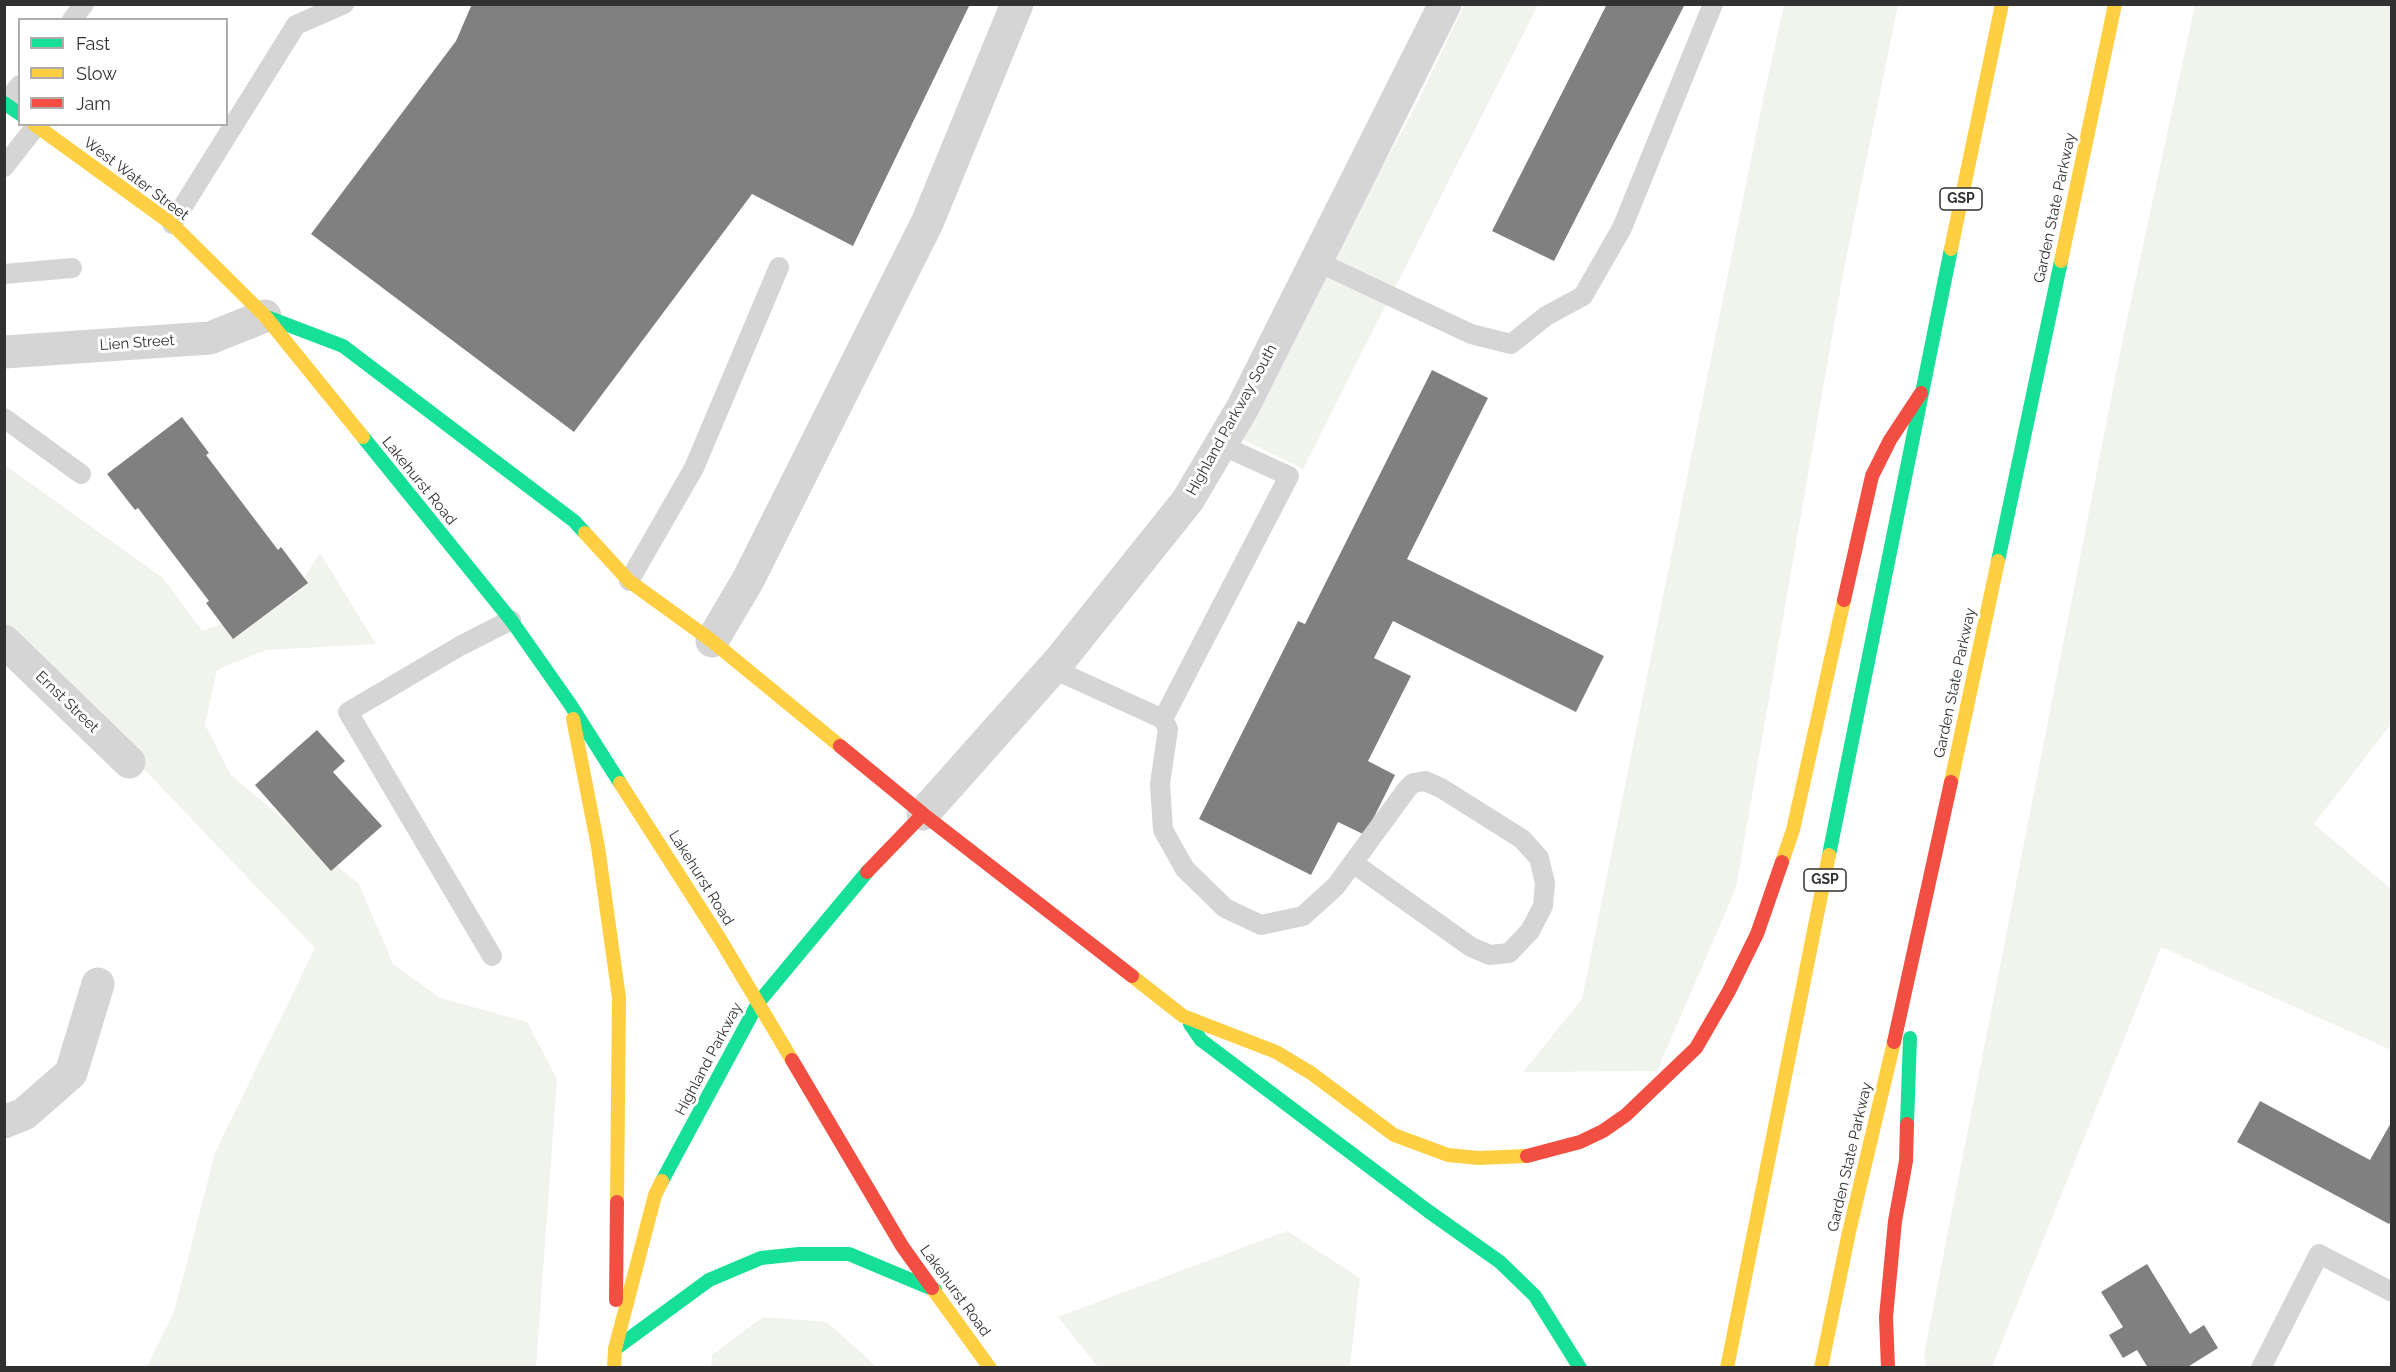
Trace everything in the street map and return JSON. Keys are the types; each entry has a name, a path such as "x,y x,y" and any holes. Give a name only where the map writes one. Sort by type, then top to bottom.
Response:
{"main road":[{"name":"GSP","path":"1727,1368 1920,393 2002,4"},
{"name":"Garden State Parkway","path":"1821,1368 1849,1232 1913,963 2115,4"},
{"path":"4,103 18,113"},
{"name":"West Water Street","path":"36,126 172,224 265,316"},
{"path":"265,316 343,346 574,521 629,580 712,641 923,814 1183,1016 1201,1040 1428,1211 1500,1262 1535,1296 1580,1368"},
{"name":"Lakehurst Road","path":"265,316 511,620 570,704 758,1003 902,1246 990,1368"},
{"path":"1183,1016 1276,1052 1311,1073 1394,1135 1448,1155 1501,1158 1527,1156 1554,1150 1603,1131 1626,1115 1673,1072 1696,1047 1729,991 1757,934 1792,830 1872,476 1890,440 1920,393"},
{"path":"570,704 598,847 619,998 615,1349"},
{"name":"Highland Parkway","path":"614,1368 615,1349 655,1196 758,1003 863,876 923,814"},
{"path":"1888,1368 1886,1317 1895,1221 1905,1161 1913,963"},
{"path":"615,1349 709,1280 761,1258 799,1254 849,1254 934,1290"}],"street":[{"path":"712,641 748,580 927,223 1017,4"},
{"name":"Highland Parkway South","path":"923,814 1053,669 1188,500 1243,407 1445,4"},
{"name":"Lien Street","path":"4,352 210,338 265,316"},
{"name":"Ernst Street","path":"4,641 129,762"},
{"path":"4,1122 24,1114 71,1073 98,984"}],"lane":[{"path":"74,18 84,4"},
{"path":"172,224 296,25 344,4"},
{"path":"1316,261 1471,334 1511,344 1546,316 1583,296 1622,228 1713,4"},
{"path":"4,103 18,87"},
{"path":"4,167 34,126"},
{"path":"629,580 694,468 779,267"},
{"path":"4,274 72,268"},
{"path":"4,418 81,474"},
{"path":"1163,719 1289,476 1221,445"},
{"path":"492,956 348,712 460,646 511,620"},
{"path":"1053,669 1163,719 1168,729 1160,784 1163,830 1185,869 1226,908 1261,926 1303,915 1336,886 1407,789 1413,783 1425,782 1442,788 1522,838 1539,858 1545,883 1544,906 1530,931 1509,953 1490,955 1471,947 1353,864"},
{"path":"2261,1368 2319,1254 2391,1292"}],"shaded area":[{"path":"1464,5 1538,5 1303,469 1234,435 1416,105"},
{"path":"1784,5 1898,5 1843,274 1736,888 1657,1071 1523,1072 1582,999"},
{"path":"2195,5 2391,5 2391,724 2314,824 2391,889 2391,1050 2161,947 1992,1367 1926,1367 1924,1354 2123,338"},
{"path":"5,465 163,578 202,631 290,599 320,553 376,644 266,650 217,670 205,725 231,775 359,884 393,964 440,998 527,1022 557,1079 536,1367 147,1367 174,1312 215,1153 315,948 5,624"},
{"path":"1287,1231 1360,1278 1350,1367 1098,1367 1058,1317"},
{"path":"763,1317 827,1322 877,1367 711,1367 712,1355"}],"building":[{"path":"472,4 970,4 853,246 752,194 574,432 311,234 456,41"},
{"path":"1607,4 1685,4 1554,261 1492,231"},
{"path":"1432,370 1488,398 1407,559 1604,656 1576,712 1393,621 1374,658 1411,676 1368,761 1395,775 1365,835 1338,822 1311,875 1199,819 1298,621 1305,624"},
{"path":"182,417 209,453 206,455 278,550 281,547 308,583 233,639 206,603 209,601 138,508 135,510 107,474"},
{"path":"317,730 345,761 333,772 382,826 331,871 255,785"},
{"path":"2260,1101 2370,1160 2392,1121 2392,1219 2389,1224 2237,1142"},
{"path":"2147,1264 2190,1334 2204,1325 2218,1348 2186,1368 2148,1368 2137,1350 2123,1358 2109,1335 2123,1327 2101,1292"}],"traffic: fast":[{"path":"4,103 18,113"},
{"path":"1829,855 1951,249"},
{"path":"1998,561 2061,261"},
{"path":"267,317 343,346 574,521 585,533"},
{"path":"363,437 511,620 570,704 620,783"},
{"path":"662,1181 758,1003 867,872"},
{"path":"1190,1024 1201,1040 1428,1211 1500,1262 1535,1296 1580,1368"},
{"path":"1907,1124 1910,1038"},
{"path":"615,1349 709,1280 761,1258 799,1254 849,1254 935,1290"}],"traffic: slow":[{"path":"1951,249 2002,4"},
{"path":"2061,261 2115,4"},
{"path":"37,126 172,224 265,316 363,437"},
{"path":"585,533 629,581 712,641 840,746"},
{"path":"1951,782 1998,561"},
{"path":"1782,862 1793,830 1844,600"},
{"path":"573,719 598,847 619,998 617,1202"},
{"path":"620,783 720,939 792,1060"},
{"path":"1727,1368 1829,855"},
{"path":"1132,976 1183,1016 1276,1052 1311,1073 1394,1135 1448,1155 1478,1158 1527,1156"},
{"path":"1821,1368 1849,1232 1894,1042"},
{"path":"614,1368 615,1349 655,1195 662,1181"},
{"path":"932,1288 990,1368"}],"traffic: jam":[{"path":"1844,600 1872,476 1890,440 1921,393"},
{"path":"840,746 923,814 867,872"},
{"path":"1894,1042 1951,782"},
{"path":"923,814 1132,976"},
{"path":"1527,1156 1580,1142 1603,1131 1626,1115 1696,1048 1729,991 1757,934 1782,862"},
{"path":"792,1060 902,1246 932,1288"},
{"path":"1888,1368 1886,1317 1895,1221 1906,1161 1907,1124"},
{"path":"616,1300 617,1202"}]}
